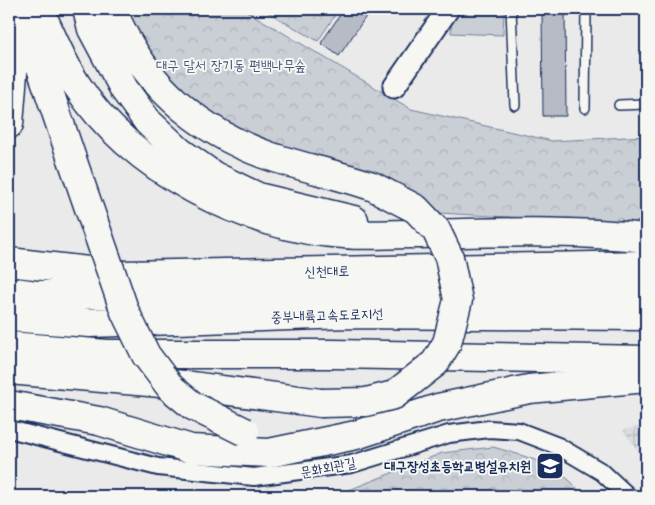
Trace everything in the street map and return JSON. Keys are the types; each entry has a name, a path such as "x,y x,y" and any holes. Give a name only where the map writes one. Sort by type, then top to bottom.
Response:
{"highway":[{"path":"21,9 125,312 146,355 171,388 193,406 245,432 278,441 356,435"},
{"path":"39,9 76,84 109,125 157,166 203,195 245,213 295,228 344,234 596,232 646,238"},
{"path":"87,9 92,29 124,89 148,122 180,152 214,176 258,197 344,219 500,233"},
{"path":"9,370 184,385 321,403 366,402 394,395 434,363 447,343 458,300 449,256 436,230 416,209 372,186 268,155 219,134 190,114 154,82 123,36 112,9"},
{"path":"9,11 14,60 9,124"},
{"name":"신천대로","path":"9,262 123,275 646,265"},
{"name":"중부내륙고속도로지선","path":"9,291 38,295 646,292"},
{"name":"중부내륙고속도로지선","path":"9,317 90,323 348,314 646,316"},
{"path":"9,346 107,354 334,354 646,360"},
{"path":"9,405 98,421 190,448 269,452 356,435 438,408 529,389 646,378"}],"street":[{"path":"394,87 448,9"},
{"name":"문화회관길","path":"12,433 158,467 254,477 352,464 449,434 489,429 519,431 558,446 602,472 628,496"}],"lane":[{"path":"511,9 515,105"},
{"path":"586,9 586,108"},
{"path":"619,105 646,104"}],"shaded area":[{"path":"646,425 646,462 623,430"}],"green space":[{"name":"대구 달서 장기동 편백나무숲","path":"120,9 243,9 411,109 552,141 646,136 646,225 439,213 405,190 286,153 183,102"},
{"path":"262,9 339,9 318,41"},
{"path":"452,9 504,9 503,35 451,33"},
{"path":"493,447 531,459 555,470 575,485 583,496 334,496 442,453"}],"building":[{"path":"344,9 371,9 339,56 321,43"},
{"path":"542,9 565,9 566,116 543,116"}],"place":[{"name":"대구장성초등학교병설유치원","path":"550,466"}]}
